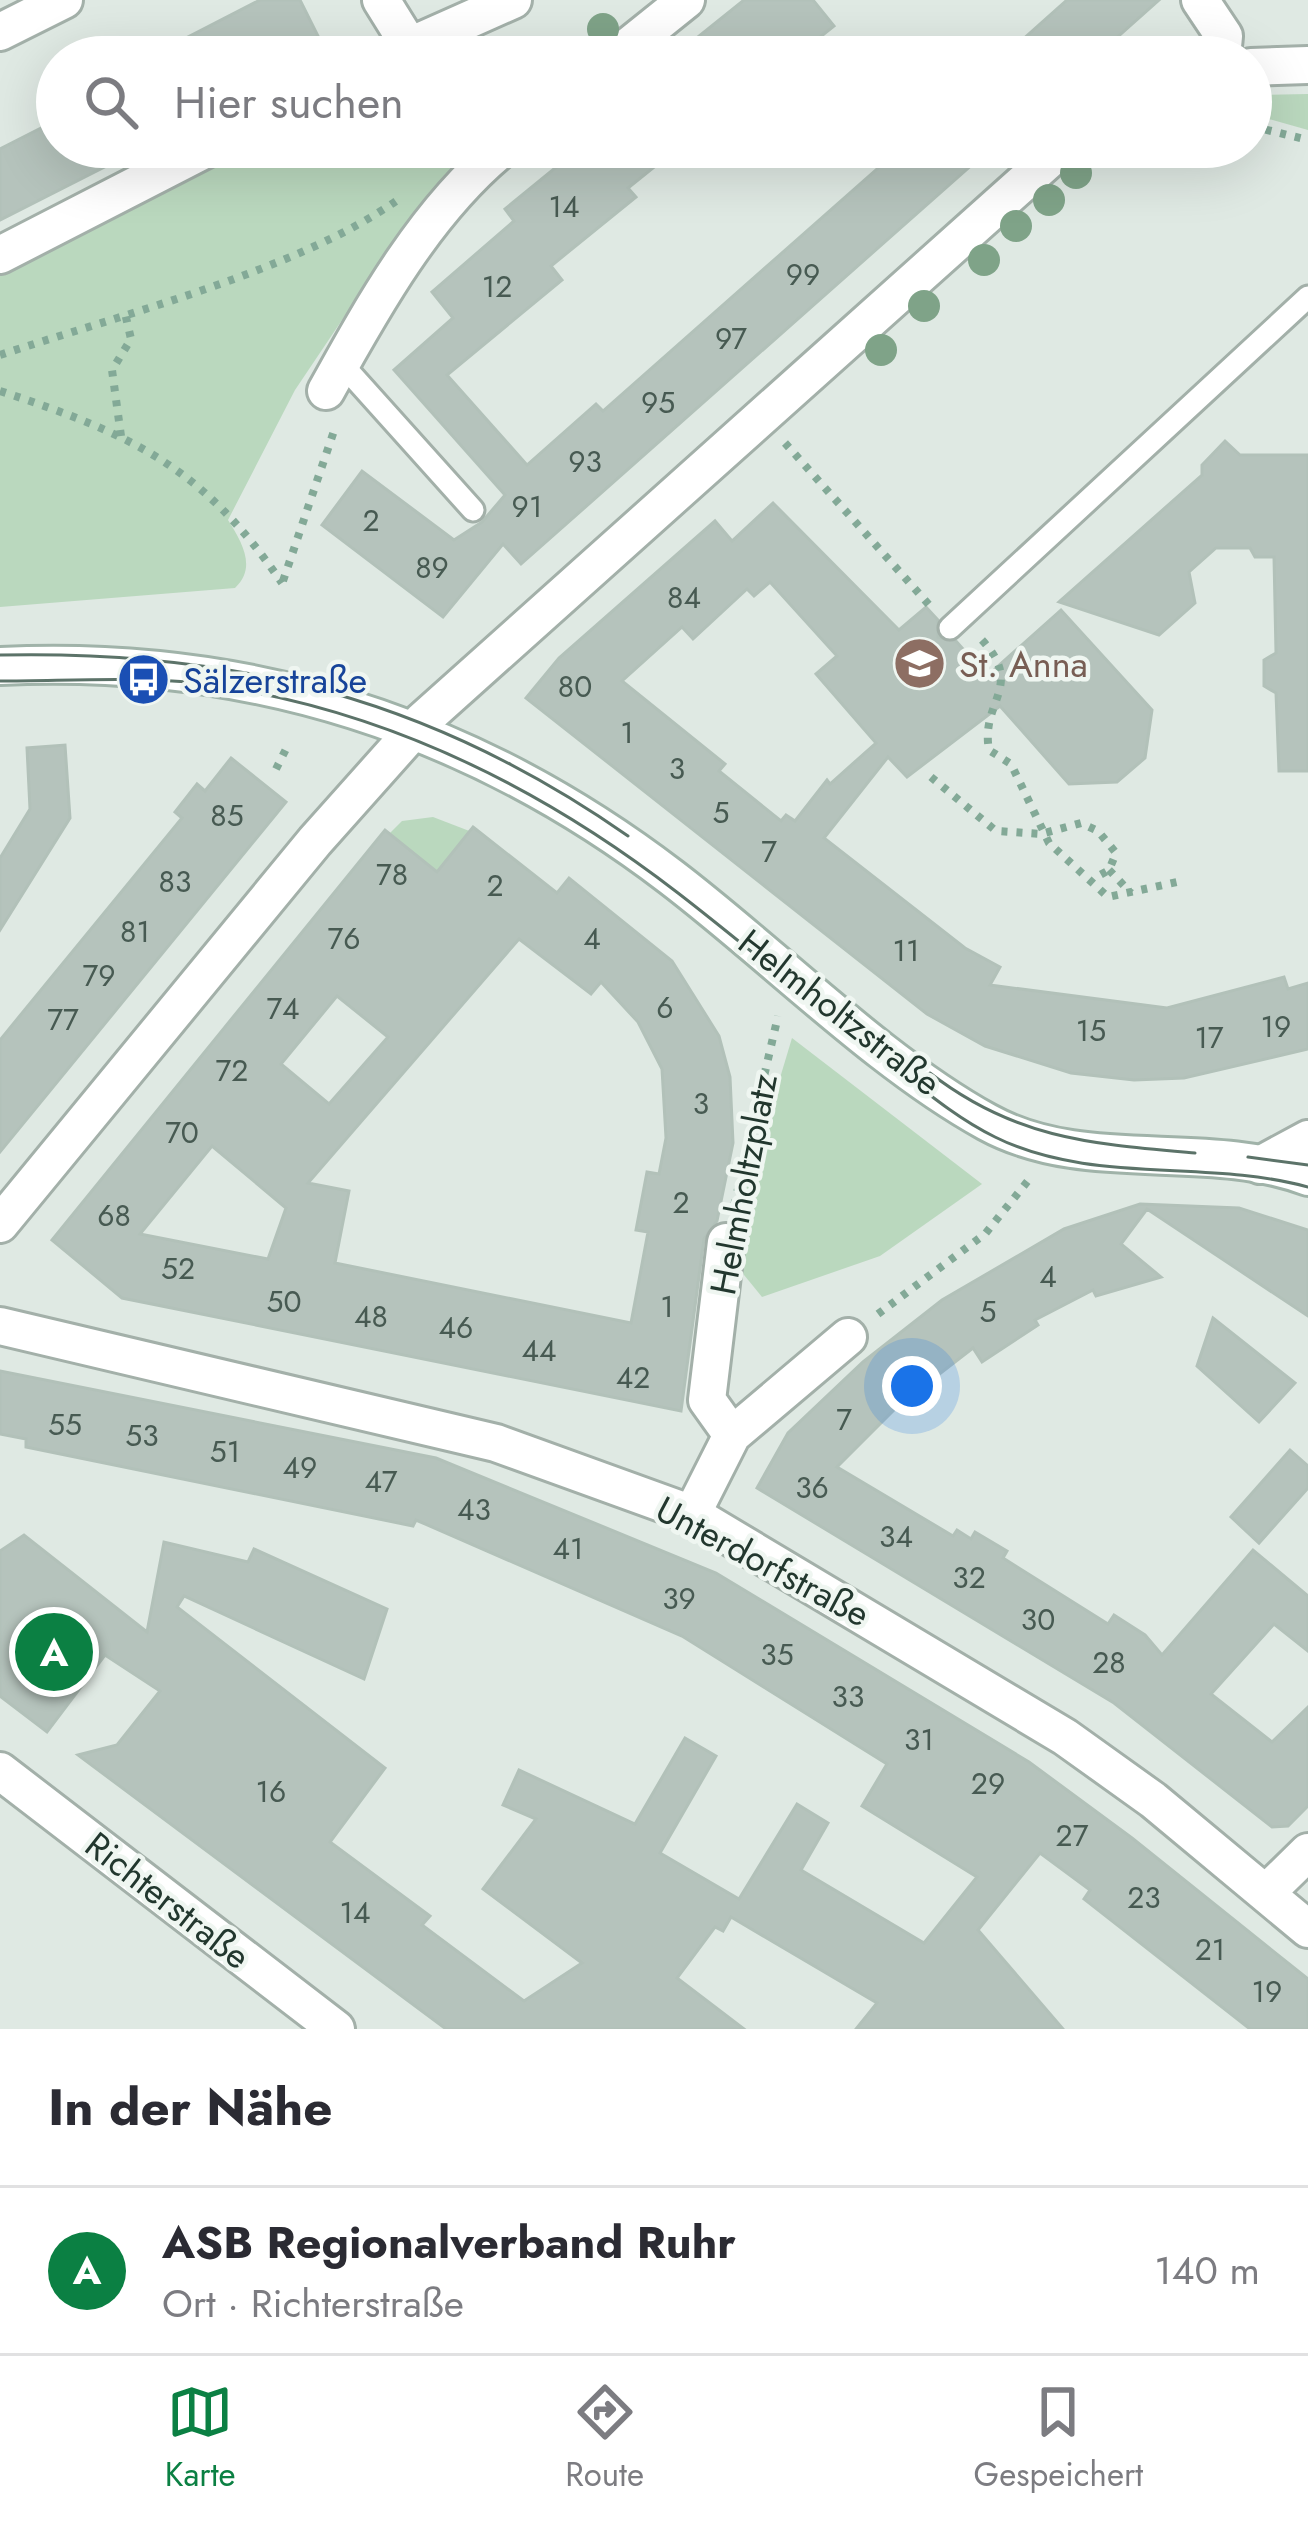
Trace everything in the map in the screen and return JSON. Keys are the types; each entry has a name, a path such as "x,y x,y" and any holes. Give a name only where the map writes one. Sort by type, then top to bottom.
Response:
{"street":[{"path":"0,32 64,0"},
{"path":"381,0 392,36"},
{"path":"431,36 513,0"},
{"path":"641,36 686,0"},
{"path":"1200,0 1224,36"},
{"path":"1272,67 1308,65"},
{"path":"0,255 169,168"},
{"path":"334,377 386,287 458,192 483,168"},
{"path":"0,1224 315,842 416,728 506,641 764,419 1040,168"},
{"name":"Helmholtzstraße","path":"0,666 62,663 189,672 302,694 416,728 521,779 669,875 788,973 987,1123 1045,1143 1260,1165 1308,1177"},
{"path":"1260,1165 1308,1139"},
{"name":"Helmholtzplatz","path":"726,1242 707,1400 732,1436"},
{"name":"Unterdorfstraße","path":"0,1326 496,1443 692,1514 1065,1737 1268,1891 1308,1929"},
{"path":"692,1514 732,1436 848,1337"},
{"name":"Richterstraße","path":"0,1771 336,2029"},
{"path":"1268,1891 1308,1852"}],"lane":[{"path":"955,622 1205,382 1308,297"},
{"path":"334,377 473,510"}],"path":[{"path":"1272,131 1308,140"},
{"path":"0,355 361,226 398,200"},
{"path":"121,436 111,387 112,370 131,339 125,314"},
{"path":"0,391 121,436 212,492 283,583 344,405 334,377"},
{"path":"764,419 955,622 1001,662 998,700 986,733 989,750 1011,764 1041,834 1108,897 1177,882"},
{"path":"276,769 288,745"},
{"path":"931,777 996,831 1041,834 1068,824 1098,831 1116,853 1109,870 1093,879"},
{"path":"1109,870 1131,893"},
{"name":"Helmholtzplatz","path":"726,1242 788,973"},
{"path":"848,1337 985,1234 1026,1190 1045,1143"}],"green space":[{"path":"1308,94 1308,130 1272,120 1272,95"},
{"path":"202,168 452,168 295,390 228,520 246,563 235,588 0,607 0,272"},
{"path":"433,817 472,832 434,881 385,838 402,821"},
{"path":"792,1038 982,1184 880,1256 762,1297 727,1254"}],"building":[{"path":"260,0 300,0 318,36 190,36"},
{"path":"744,0 813,0 834,26 821,36 699,36"},
{"path":"1067,0 1159,0 1119,36 1027,36"},
{"path":"36,131 36,168 103,168 0,220 0,149"},
{"path":"555,168 653,168 628,188 636,197 551,266 562,280 447,375 527,465 596,404 603,411 878,168 968,168 521,564 503,544 443,617 322,525 362,471 454,540 482,522 505,495 394,370 453,318 432,292 514,221 505,209"},
{"path":"1225,441 1240,455 1308,455 1308,771 1279,771 1276,693 1264,686 1264,660 1276,653 1274,557 1255,557 1250,548 1216,548 1189,572 1195,603 1159,635 1059,602 1202,475 1202,465"},
{"path":"773,503 899,630 926,607 938,620 938,637 956,641 987,676 1061,610 1152,710 1145,758 1117,782 1069,784 1000,706 907,777 888,757 824,838 965,948 1000,967 990,985 1167,1008 1284,977 1288,989 1308,983 1308,1049 1184,1078 1134,1080 1071,1073 985,1046 927,1014 526,698 559,658 715,521 732,541","holes":["770,582 837,656 816,674 876,743 830,784 827,780 795,821 786,815 781,821 719,771 725,764 622,681 682,627 693,639 747,589 754,596"]},
{"path":"65,745 70,818 0,930 0,858 30,809 27,748"},
{"path":"231,758 286,802 0,1152 0,1040 182,818 175,812 197,784 205,791"},
{"path":"473,827 557,893 569,878 672,961 719,1036 730,1077 733,1143 717,1221 704,1239 681,1411 122,1298 52,1240 385,830 437,872","holes":["519,939 591,994 601,982 638,1022 662,1069 666,1138 659,1174 647,1172 636,1230 648,1232 631,1323 335,1263 349,1191 308,1183","337,996 388,1037 329,1104 281,1064","212,1146 286,1208 268,1259 140,1234"]},
{"path":"1140,1204 1239,1208 1308,1230 1308,1316 1147,1209 1121,1244 1161,1277 1096,1296 1093,1290 1035,1320 1038,1325 982,1362 973,1348 898,1406 837,1467 953,1536 957,1530 971,1539 975,1532 1007,1551 1003,1558 1108,1624 1114,1615 1145,1635 1162,1655 1253,1550 1308,1596 1308,1651 1274,1624 1211,1694 1272,1742 1308,1707 1308,1806 1288,1826 1272,1827 1114,1703 757,1488 788,1433 863,1362 942,1300 1064,1229"},
{"path":"1213,1318 1295,1383 1259,1422 1197,1366"},
{"path":"0,1371 436,1458 716,1573 1029,1762 1132,1838 1308,1979 1308,2029 1250,2029 1084,1899 1090,1890 1040,1853 978,1930 1063,2029 856,2029 877,2003 731,1917 723,1931 715,1927 677,1978 744,2029 446,2029 78,1755 117,1745 160,1691 105,1655 47,1732 0,1696 0,1551 24,1535 147,1632 164,1542 248,1562 254,1549 387,1609 364,1679 184,1596 177,1607 385,1768 330,1842 430,1916 422,1925 524,2001 582,1963 483,1889 536,1819 503,1805 519,1770 635,1824 685,1738 716,1756 660,1853 739,1899 797,1804 828,1823 801,1870 924,1943 977,1877 862,1806 887,1764 682,1636 416,1520 413,1526 26,1447 26,1439 0,1434"},
{"path":"1290,1450 1308,1466 1308,1488 1259,1543 1231,1517"}],"tram line":[{"path":"0,655 171,662 330,692 481,749 628,836"},
{"path":"0,681 137,680 218,686 281,698 403,735 518,788 626,855 924,1090 995,1137 1070,1161 1230,1174 1308,1187"},
{"path":"930,1073 962,1095 1024,1125 1088,1141 1195,1153"},
{"path":"1248,1157 1308,1165"}],"place":[{"name":"St. Anna","path":"920,664"},
{"name":"Sälzerstraße","path":"144,680"},
{"name":"ASB Regionalverband Ruhr","path":"54,1652"}]}
